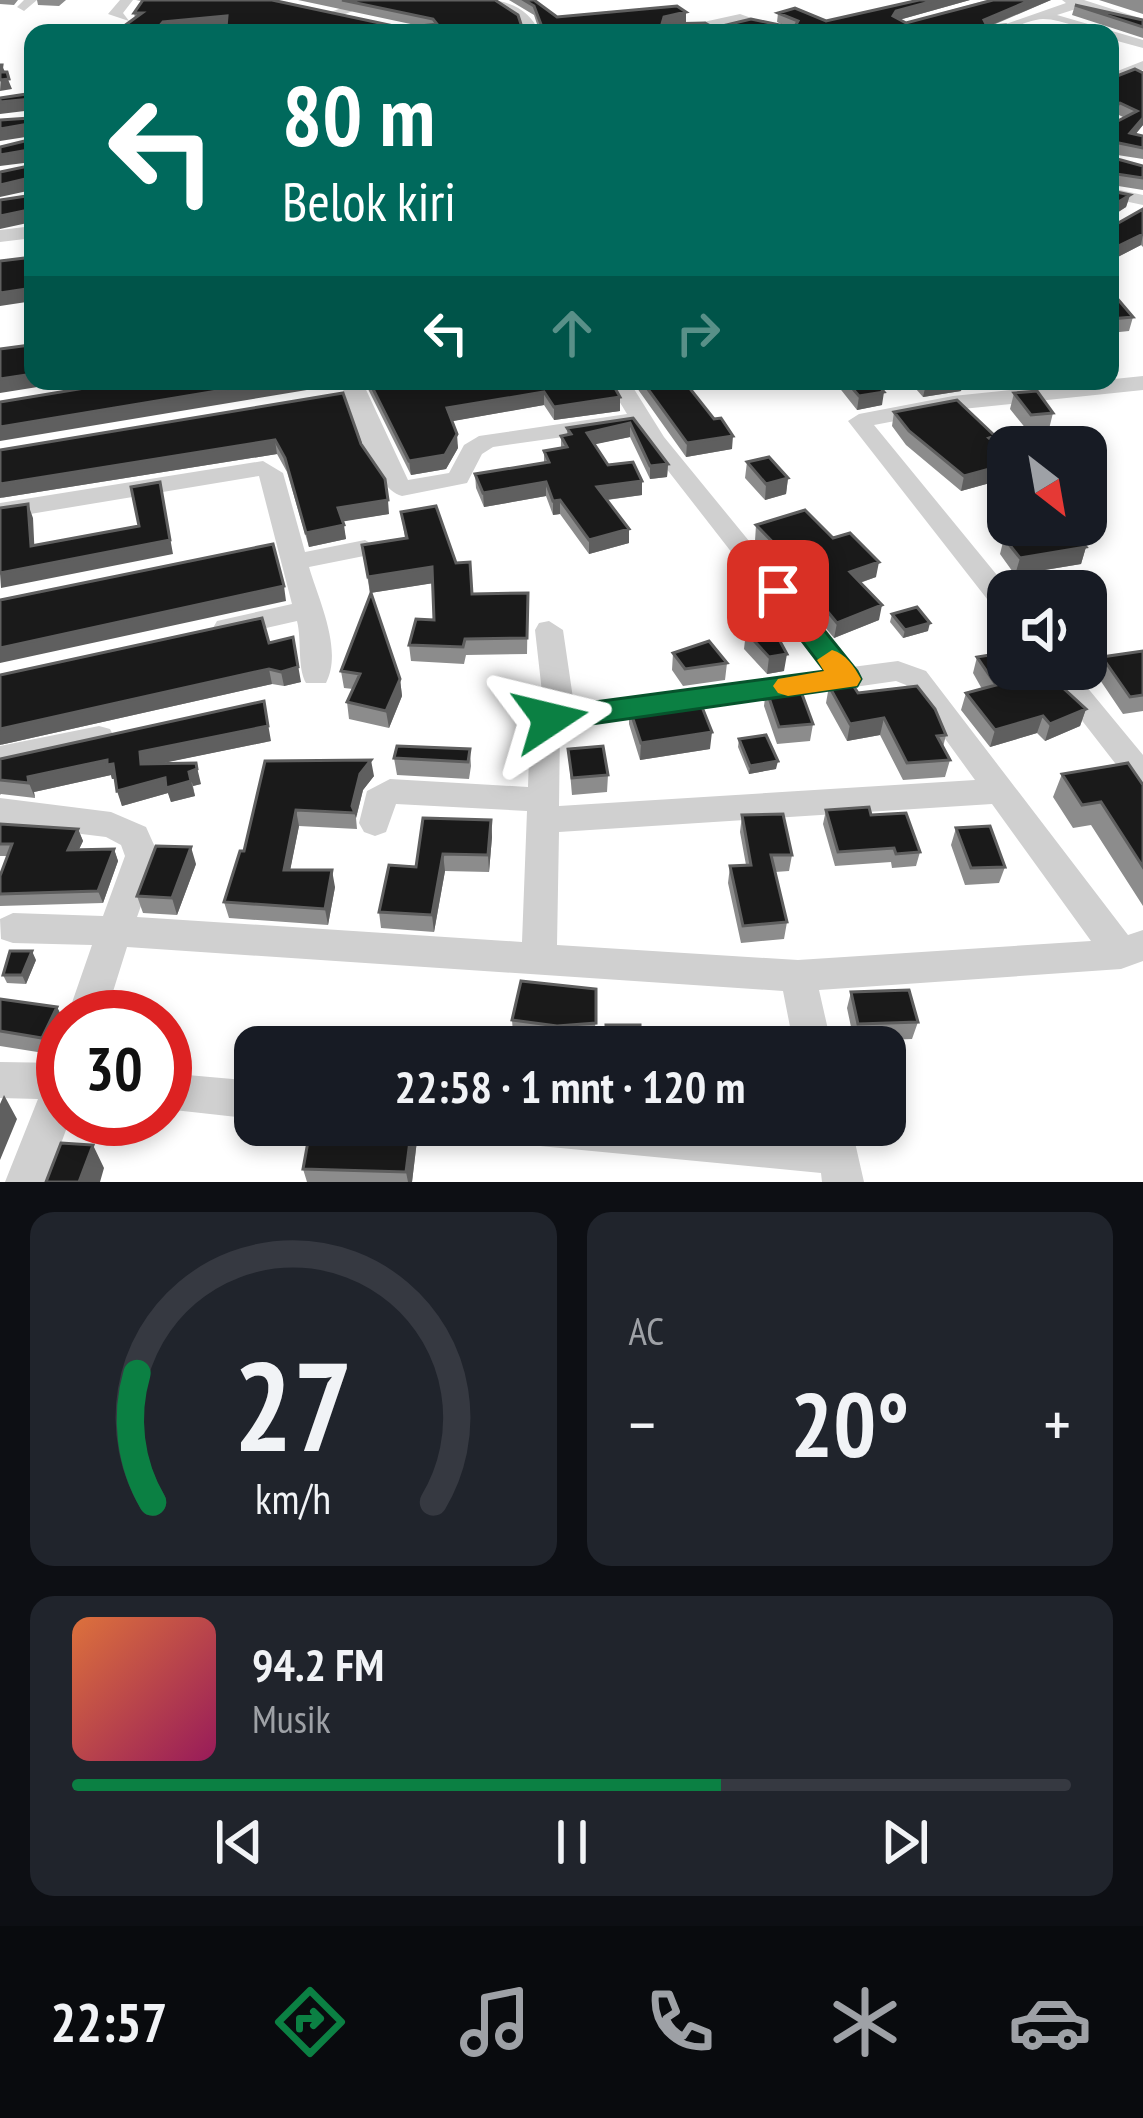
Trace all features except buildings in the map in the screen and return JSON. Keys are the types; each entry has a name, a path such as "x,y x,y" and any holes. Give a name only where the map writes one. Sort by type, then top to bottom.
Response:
{"street":[{"path":"124,18 115,14 128,0"},
{"path":"369,22 325,13 374,0"},
{"path":"493,0 529,24"},
{"path":"946,16 1004,0"},
{"path":"1019,24 1074,2 1143,23"},
{"path":"905,24 930,15 971,24"},
{"path":"1042,16 1071,24"},
{"path":"333,24 350,18"},
{"path":"710,24 740,18 758,24"},
{"path":"347,390 401,489 458,478 472,450 487,441 640,419"},
{"path":"623,390 640,419 846,679"},
{"path":"987,581 859,421 1039,390"},
{"path":"0,511 263,468 271,473 284,551 317,645 316,676"},
{"path":"284,551 365,548"},
{"path":"197,634 307,610"},
{"path":"549,630 560,716"},
{"path":"539,962 545,728 560,716 898,671 916,678 1001,791 1132,950"},
{"path":"1073,690 1143,777"},
{"path":"0,758 136,729"},
{"path":"375,823 378,800 390,791 545,810 1001,791"},
{"path":"0,812 111,825 134,836 142,856 95,990"},
{"path":"13,928 798,976 1132,950"},
{"path":"798,976 809,1026"},
{"path":"0,1080 36,1082"},
{"path":"192,1094 234,1098"},
{"path":"26,1182 39,1146"},
{"path":"749,1146 837,1154"}],"slow traffic":[{"path":"788,686 846,679 832,660"}],"route":[{"path":"550,719 846,679 778,591"}]}
